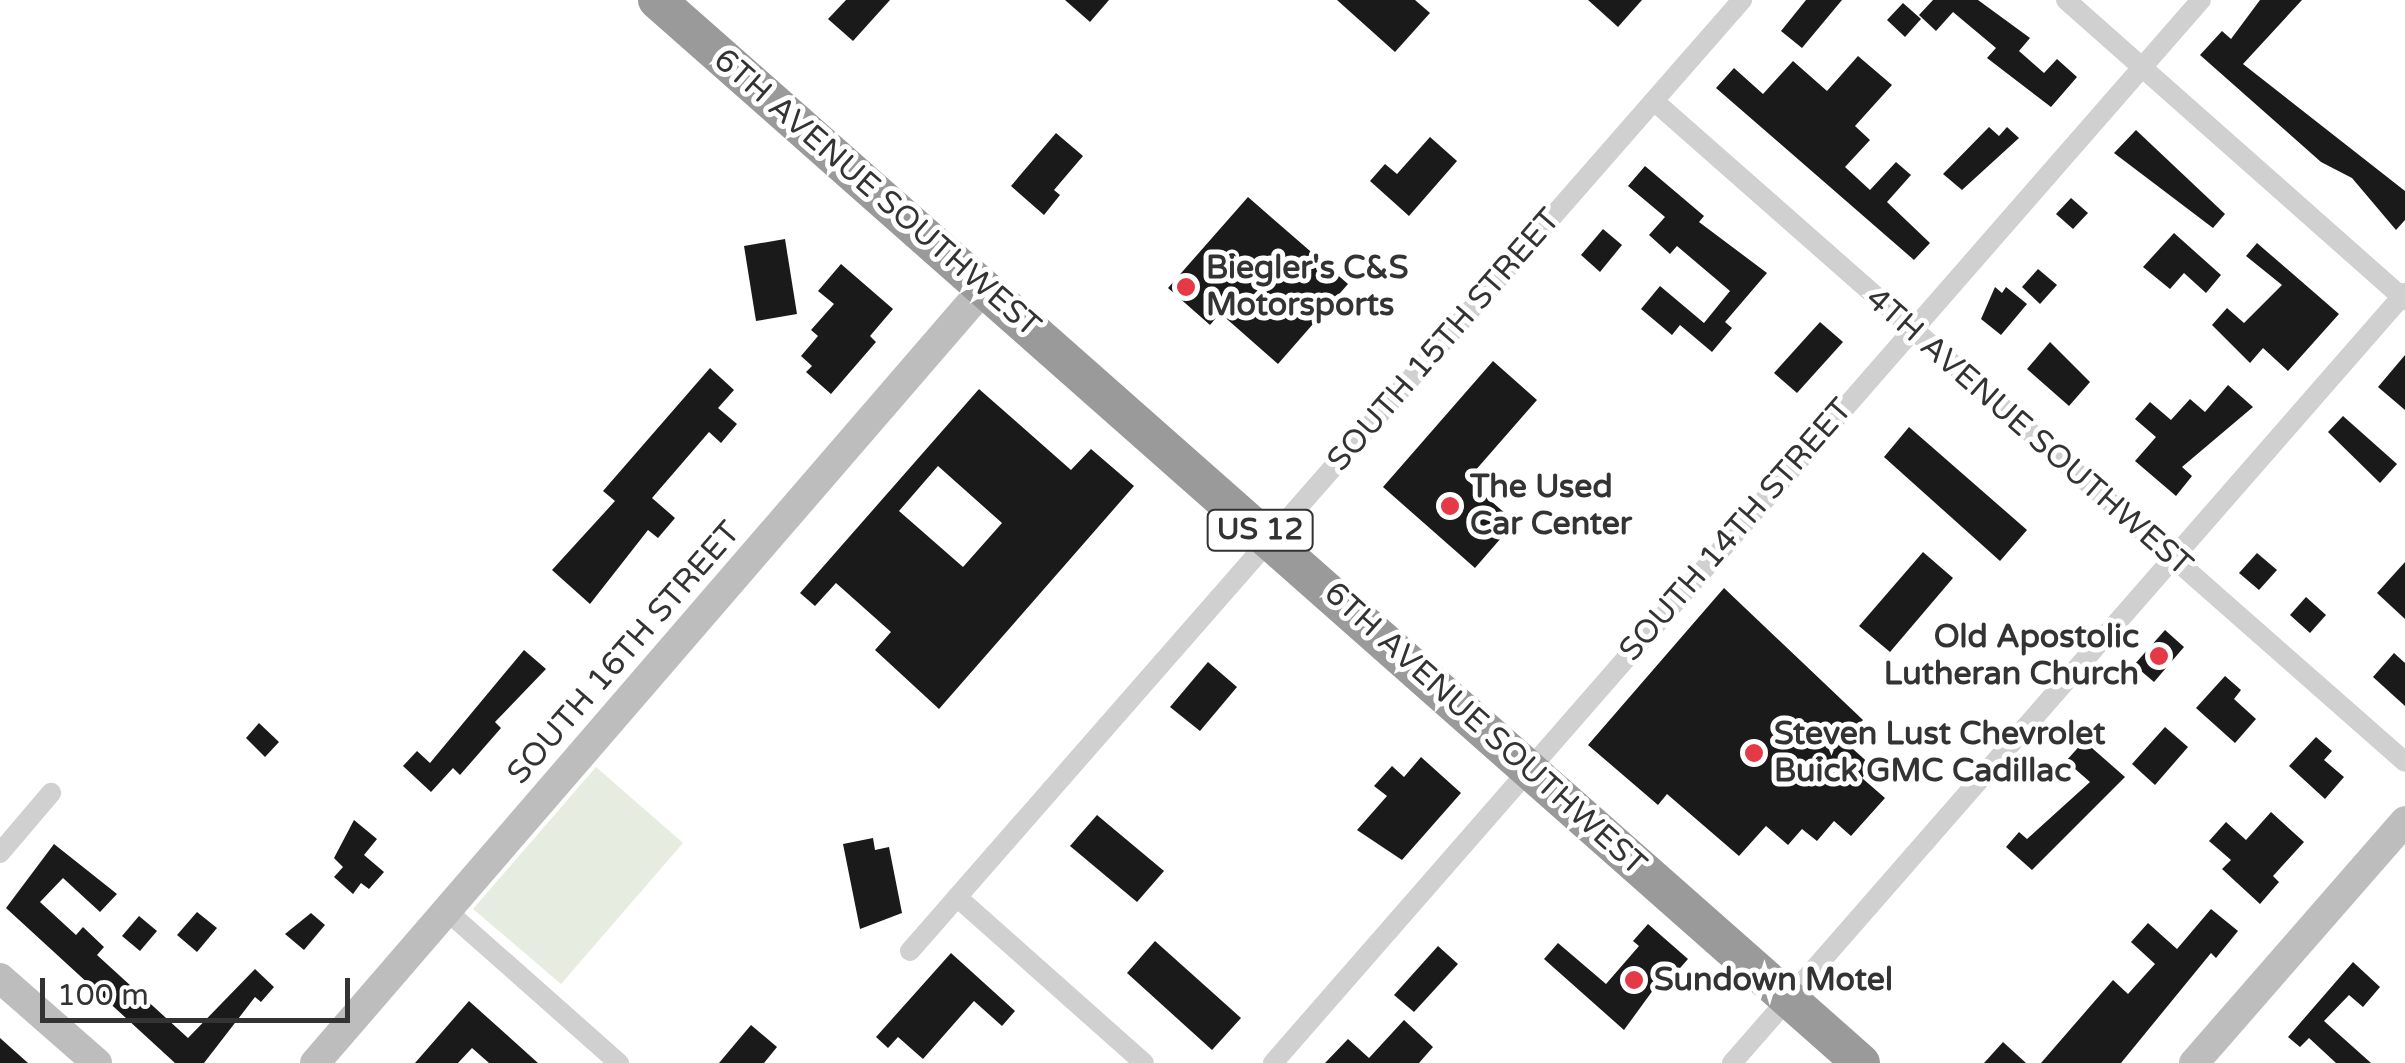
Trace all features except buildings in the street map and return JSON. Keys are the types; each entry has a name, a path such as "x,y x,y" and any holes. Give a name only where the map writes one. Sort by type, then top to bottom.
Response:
{"highway":[{"name":"6TH AVENUE SOUTHWEST","path":"657,0 1861,1063"}],"street":[{"name":"SOUTH 15TH STREET","path":"910,951 1742,0"},
{"path":"1732,1063 2404,296 2066,0"},
{"name":"SOUTH 14TH STREET","path":"1273,1063 2201,0"},
{"name":"4TH AVENUE SOUTHWEST","path":"1654,100 2405,762"},
{"name":"SOUTH 16TH STREET","path":"315,1063 984,288"},
{"path":"0,852 51,793"},
{"path":"2194,1063 2405,821"},
{"path":"957,898 1144,1063"},
{"path":"447,911 618,1063"},
{"path":"0,978 97,1063"}],"shaded area":[{"path":"596,767 683,843 561,984 473,909"}],"place":[{"name":"Biegler's C&S Motorsports","path":"1186,287"},
{"name":"The Used Car Center","path":"1450,506"},
{"name":"Old Apostolic Lutheran Church","path":"2159,656"},
{"name":"Steven Lust Chevrolet Buick GMC Cadillac","path":"1754,753"},
{"name":"Sundown Motel","path":"1634,980"}]}
